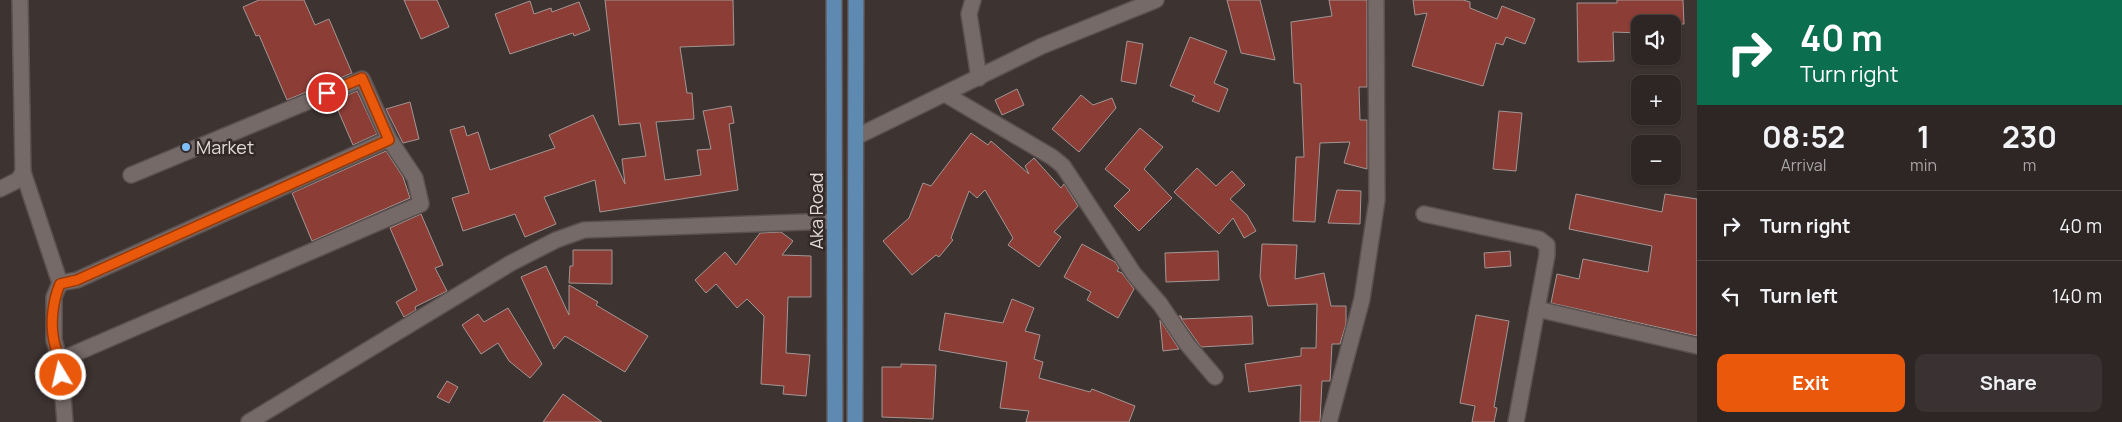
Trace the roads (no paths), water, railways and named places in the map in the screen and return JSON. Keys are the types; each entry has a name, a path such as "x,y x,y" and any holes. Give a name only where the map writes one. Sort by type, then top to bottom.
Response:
{"main road":[{"name":"Aka Road","path":"834,0 834,422"},
{"path":"855,422 856,0"}],"street":[{"path":"20,0 23,172 60,284 54,297 54,340 60,360 65,422"},
{"path":"973,0 969,14 979,78"},
{"path":"856,136 1042,46 1156,0"},
{"path":"1330,422 1362,299 1377,200 1376,0"},
{"path":"60,360 421,204 415,178 389,140 362,78 131,175"},
{"path":"945,94 1052,157 1063,166 1134,274 1160,304 1187,344 1216,377"},
{"path":"60,284 77,280 389,140"},
{"path":"0,189 18,180 23,172"},
{"path":"1424,214 1539,239 1547,246 1547,255 1516,422"},
{"path":"250,422 511,263 556,240 584,230 834,221"},
{"path":"1537,309 1697,346"}],"place":[{"name":"Market","path":"186,147"}]}
